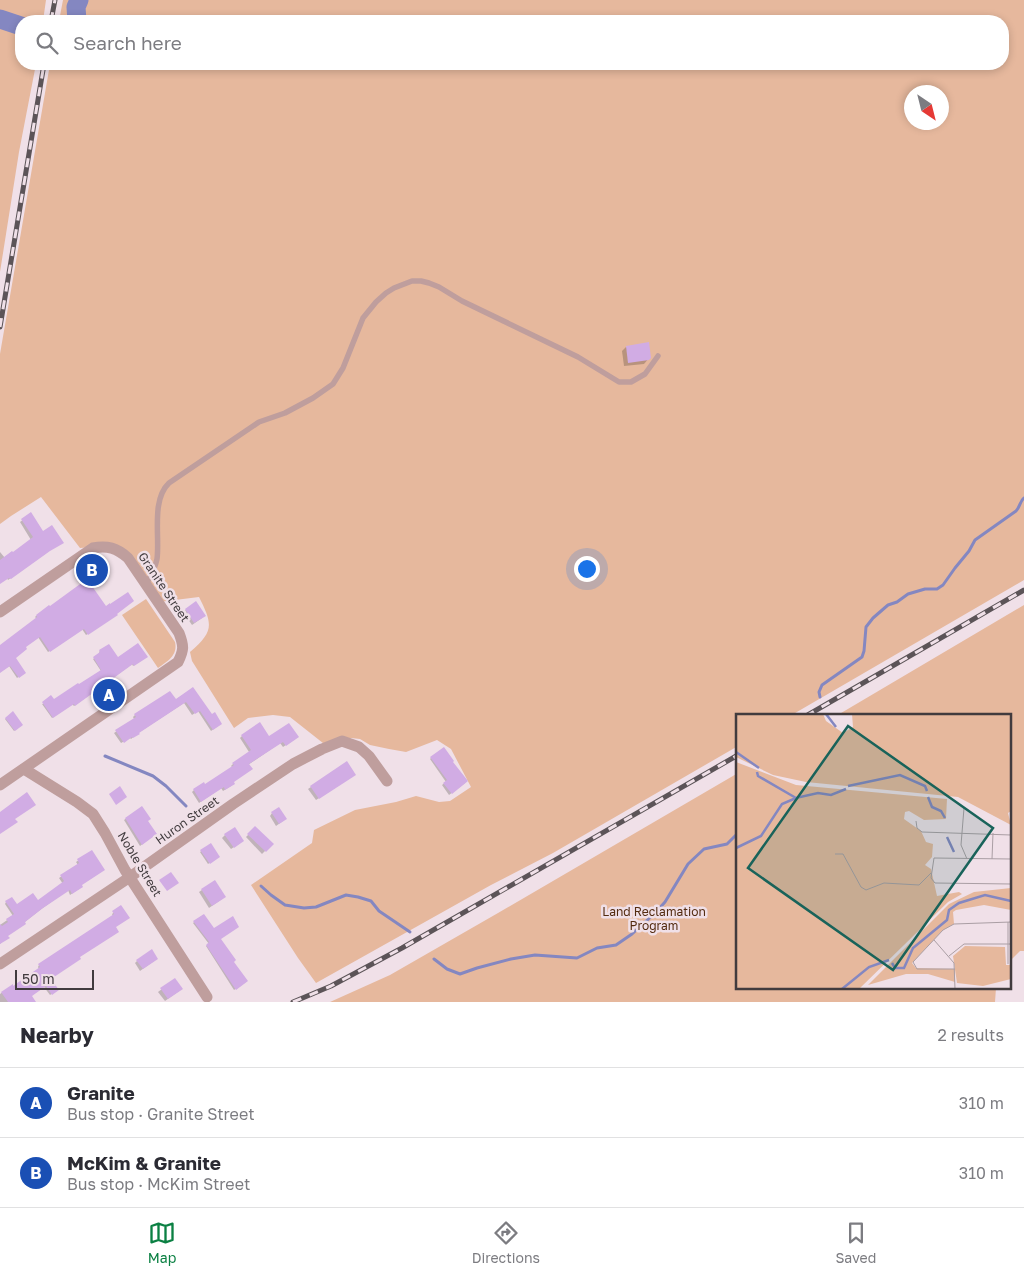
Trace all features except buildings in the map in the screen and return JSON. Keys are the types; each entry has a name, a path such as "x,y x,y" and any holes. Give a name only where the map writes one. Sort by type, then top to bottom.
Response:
{"street":[{"name":"Granite Street","path":"0,612 93,548 103,546 122,552 128,558 179,633 184,645 178,662 0,785"},
{"name":"Huron Street","path":"0,964 130,877 285,769 322,749 342,741 359,747 369,756 387,781"},
{"name":"Noble Street","path":"24,768 93,814 130,877 207,997"}],"lane":[{"path":"146,584 155,568 157,558 159,503 163,488 259,422 292,410 333,384 343,368 363,318 376,302 394,288 412,281 421,280 429,283 578,357 619,382 631,382 645,374 658,356"}],"green space":[{"path":"0,0 46,0 44,15 15,15 15,70 35,70 19,152 0,272"},
{"path":"63,0 1024,0 1024,580 793,714 736,714 736,747 553,853 491,885 316,983 251,885 312,843 314,830 355,810 416,796 439,802 450,801 471,787 451,749 437,740 406,752 370,745 360,739 351,738 328,747 290,717 273,715 248,718 234,728 192,661 190,652 204,638 209,627 207,614 199,597 159,602 128,556 92,547 80,548 41,497 0,524 0,354 49,70 1009,70 1009,15 60,15"},
{"path":"146,599 175,642 176,647 174,654 169,660 158,668 122,615"},
{"path":"1024,605 1024,951 1020,951 1012,959 1012,714 839,714"},
{"name":"Land Reclamation Program","path":"736,774 736,990 996,990 995,1002 330,1002 390,975"}],"waterway":[{"path":"77,15 76,7 79,0"},
{"path":"0,19 15,24"},
{"path":"820,697 819,692 822,685 862,657 866,627 873,618 888,605 897,602 908,594 925,589 937,589 943,585 975,540 1016,511 1024,498"},
{"path":"105,756 153,776 186,806"},
{"path":"434,959 447,969 460,974 511,959 535,955 577,958 597,948 616,945 632,934 655,913 665,902 688,864 704,849 727,844 736,835"},
{"path":"261,886 285,905 304,908 316,907 346,895 371,901 379,911 410,932"}],"railway":[{"path":"52,15 55,0"},
{"path":"0,327 43,70"},
{"path":"809,714 1024,590"},
{"path":"293,1002 331,986 402,948 736,756"}],"place":[{"name":"McKim & Granite","path":"92,570"},
{"name":"Granite","path":"109,695"}]}
